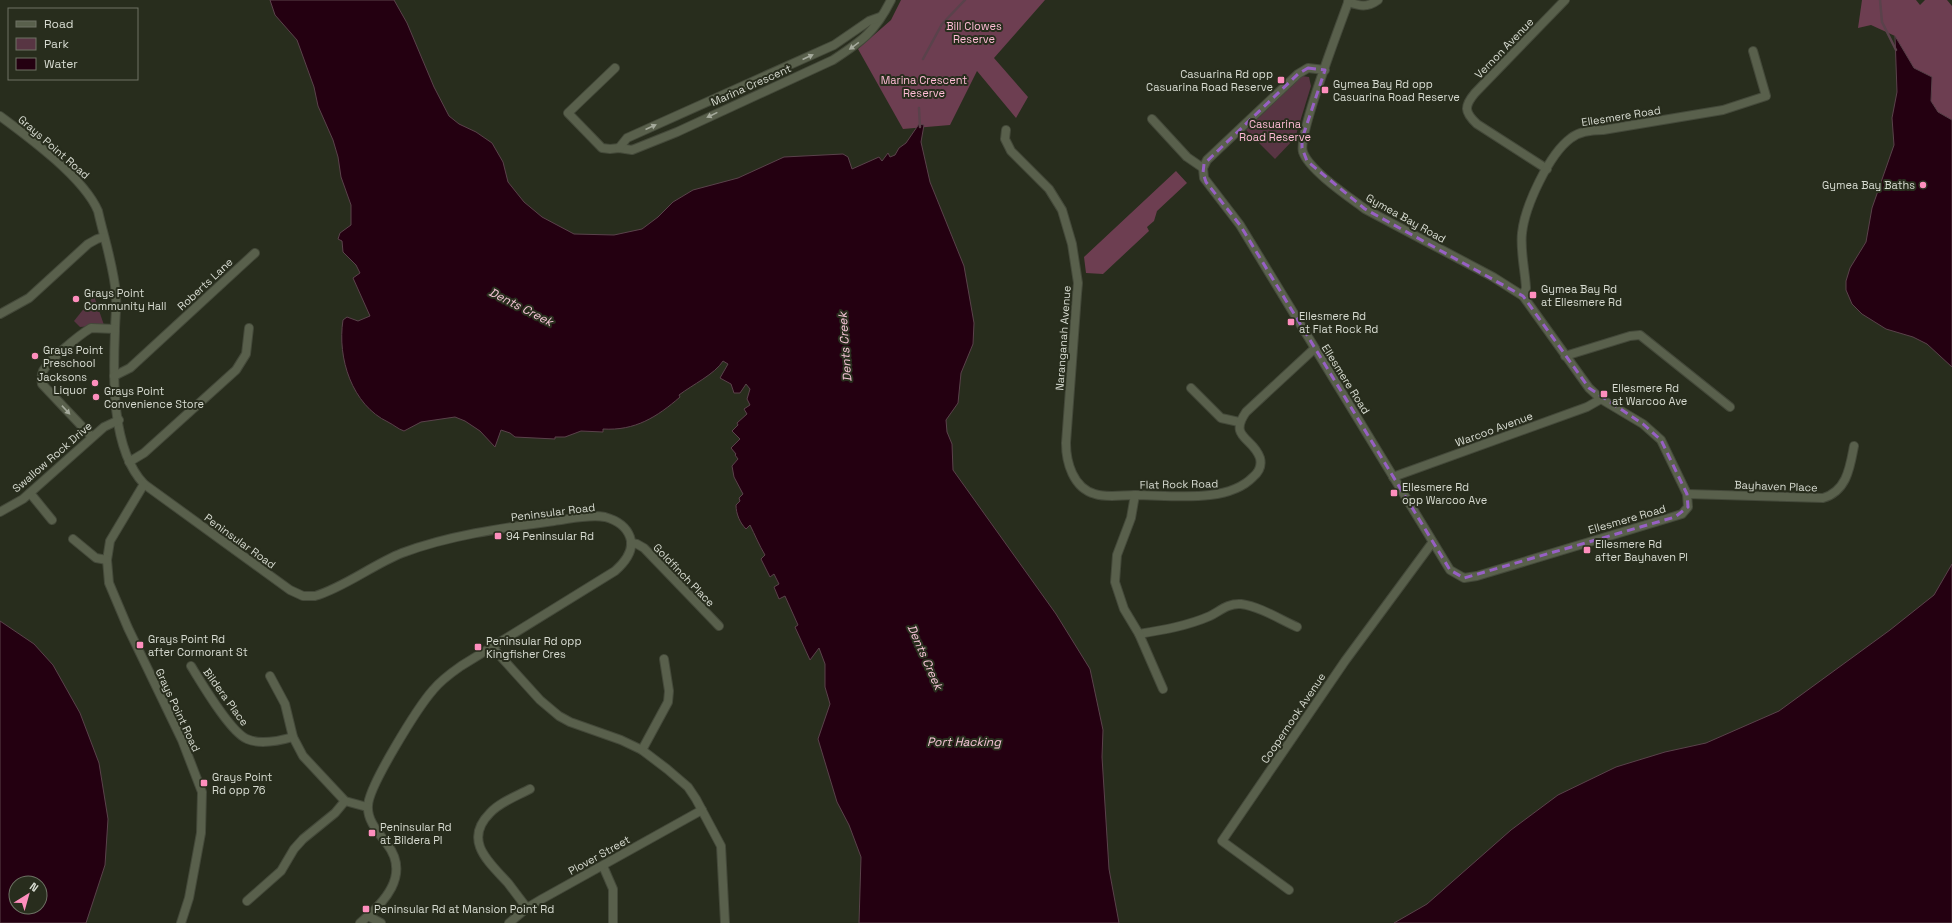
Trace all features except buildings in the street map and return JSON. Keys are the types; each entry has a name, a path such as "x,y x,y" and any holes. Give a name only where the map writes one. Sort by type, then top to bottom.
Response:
{"street":[{"name":"Marina Crescent","path":"615,68 568,113 598,145 610,150 619,148 632,150 677,132 757,93 833,60 875,28 890,0"},
{"path":"1348,1 1369,6 1378,0"},
{"name":"Vernon Avenue","path":"1547,169 1477,124 1469,117 1466,108 1469,101 1486,82 1565,0"},
{"name":"Gymea Bay Road","path":"1348,1 1302,139 1302,148 1307,161 1365,209 1493,277 1523,296"},
{"name":"Marina Crescent","path":"619,148 627,138 834,45 869,21 880,17"},
{"name":"Ellesmere Road","path":"1523,296 1526,288 1522,234 1525,216 1539,183 1560,149 1570,139 1578,134 1590,130 1603,130 1723,110 1766,96 1753,51"},
{"path":"1152,119 1187,157 1203,168 1207,160 1298,74 1308,68 1325,70"},
{"name":"Grays Point Road","path":"0,116 39,147 86,189 94,201 98,211 115,286 114,376 119,420 122,439 129,462 133,471 144,484 110,541 106,560 108,583 182,740 202,792 201,833 189,898 181,923"},
{"name":"Naranganah Avenue","path":"1006,130 1005,139 1011,151 1049,189 1062,210 1072,244 1078,283 1066,443 1066,456 1070,469 1075,479 1094,494 1135,495"},
{"name":"Ellesmere Road","path":"1203,168 1206,182 1240,225 1432,543 1454,574 1459,577 1468,578 1682,514 1688,507 1687,494"},
{"path":"0,314 29,298 88,244 97,239 104,238"},
{"name":"Roberts Lane","path":"114,376 130,368 255,253"},
{"path":"1523,296 1589,388 1601,399 1644,424 1661,440 1687,494"},
{"path":"92,438 42,384 41,376 44,370 52,362 90,328 115,329"},
{"path":"129,462 144,453 236,370 246,354 249,328"},
{"path":"1565,356 1630,336 1640,336 1730,407"},
{"path":"1191,388 1221,418 1239,422 1246,412 1314,349"},
{"name":"Warcoo Avenue","path":"1393,477 1587,407 1601,399"},
{"name":"Swallow Rock Drive","path":"0,512 30,493 104,427 119,420"},
{"name":"Flat Rock Road","path":"1163,689 1139,634 1124,609 1115,582 1117,555 1131,518 1135,495 1211,496 1227,493 1248,483 1259,470 1260,458 1254,447 1242,435 1239,428 1239,422"},
{"name":"Bayhaven Place","path":"1687,494 1823,498 1832,496 1843,485 1850,468 1854,446"},
{"name":"Peninsular Road","path":"144,484 276,581 293,592 303,596 321,594 380,563 418,548 467,535 534,524 580,518 604,517 618,522 624,528 630,538 631,543"},
{"path":"30,493 52,520"},
{"path":"73,539 96,558 106,560"},
{"path":"360,923 377,908 392,890 396,870 392,852 371,821 368,807 370,796 400,740 427,696 448,675 615,571 625,560 631,543"},
{"name":"Goldfinch Place","path":"631,543 637,544 644,548 719,626"},
{"name":"Coopernook Avenue","path":"1289,890 1222,841 1345,661 1432,543"},
{"path":"1139,634 1176,628 1210,616 1228,605 1240,604 1270,613 1297,627"},
{"path":"492,647 540,700 558,716 570,722 621,740 642,750 688,787 721,846 725,923"},
{"path":"642,750 668,702 669,691 664,659"},
{"name":"Bildera Place","path":"191,666 229,722 239,734 246,739 264,741 292,737"},
{"path":"270,676 285,704 292,737 304,756 345,801 368,807"},
{"path":"526,908 509,885 486,861 479,839 481,827 490,812 530,789"},
{"path":"247,900 282,871 294,849 303,839 334,813 345,801"},
{"name":"Plover Street","path":"509,923 526,908 702,810"},
{"path":"603,866 614,893 613,923"},
{"path":"368,916 381,923"}],"highlighted area":[{"path":"1308,68 1325,70 1302,139 1302,148 1307,161 1365,209 1523,296 1589,388 1643,424 1661,440 1687,494 1688,507 1675,517 1464,578 1450,570 1432,543 1240,225 1206,182 1203,173 1204,164 1298,74"}],"green space":[{"path":"901,0 1045,0 994,58 1028,97 1016,118 977,71 950,125 903,129 858,49 891,20"},
{"path":"1862,0 1916,0 1920,5 1925,0 1947,0 1952,6 1952,120 1938,112 1931,101 1932,77 1914,68 1895,36 1871,25 1858,28"},
{"name":"Casuarina Road Reserve","path":"1302,76 1309,77 1311,86 1295,138 1275,159 1246,130"},
{"path":"1176,171 1187,183 1157,211 1154,221 1147,227 1149,231 1103,274 1086,273 1084,257"},
{"path":"94,296 104,325 80,327 74,321"}],"water":[{"name":"Port Hacking","path":"270,0 394,0 407,23 434,87 449,116 459,124 476,132 492,143 503,162 508,182 524,202 542,217 574,234 614,235 642,229 658,217 673,202 693,190 738,178 784,157 843,154 848,157 852,169 879,157 882,161 888,153 890,157 895,155 899,148 906,143 919,124 924,125 921,142 930,182 964,266 974,323 973,344 961,373 958,403 946,420 947,432 952,444 953,470 1056,614 1090,669 1103,730 1102,757 1109,869 1119,923 859,923 861,857 849,825 837,802 818,739 830,704 825,687 825,664 819,648 810,660 795,627 798,625 785,596 779,599 774,587 779,584 774,574 770,577 761,559 765,555 750,525 746,529 740,521 738,515 736,505 740,501 739,498 743,494 734,477 732,466 738,459 731,448 740,439 732,431 738,425 737,423 747,414 744,409 750,405 747,399 750,389 746,384 740,393 734,393 731,384 720,378 728,364 723,361 715,370 679,395 680,397 663,411 635,425 625,428 603,429 603,432 581,431 565,437 555,437 555,439 515,437 510,433 501,430 495,447 480,431 465,421 455,417 421,422 404,431 375,414 365,404 356,392 350,379 342,350 343,320 347,317 358,321 370,316 353,278 360,273 356,265 343,252 342,241 338,239 340,233 351,225 351,205 341,177 338,157 333,140 318,106 314,87 297,40 275,15"},
{"path":"1895,36 1914,68 1932,77 1931,101 1938,112 1952,120 1952,367 1927,344 1913,337 1886,329 1862,314 1852,304 1846,290 1846,281 1850,268 1866,242 1872,208 1894,145 1892,118 1897,92"},
{"path":"1952,564 1952,923 1394,923 1427,904 1511,830 1558,795 1616,767 1665,752 1706,743 1779,711 1890,630 1934,595"},
{"path":"0,621 34,644 53,665 80,713 99,763 108,819 105,865 86,923 0,923"}],"waterway":[{"path":"923,59 942,24 965,0"},
{"path":"1880,0 1882,22 1896,50"},
{"path":"919,108 920,127"}],"place":[{"name":"Casuarina Rd opp Casuarina Road Reserve","path":"1281,80"},
{"name":"Gymea Bay Rd opp Casuarina Road Reserve","path":"1325,90"},
{"name":"Gymea Bay Baths","path":"1923,185"},
{"name":"Gymea Bay Rd at Ellesmere Rd","path":"1533,295"},
{"name":"Grays Point Community Hall","path":"76,299"},
{"name":"Ellesmere Rd at Flat Rock Rd","path":"1291,322"},
{"name":"Grays Point Preschool","path":"35,356"},
{"name":"Jacksons Liquor","path":"95,383"},
{"name":"Ellesmere Rd at Warcoo Ave","path":"1604,394"},
{"name":"Grays Point Convenience Store","path":"96,397"},
{"name":"Ellesmere Rd opp Warcoo Ave","path":"1394,493"},
{"name":"94 Peninsular Rd","path":"498,536"},
{"name":"Ellesmere Rd after Bayhaven Pl","path":"1587,550"},
{"name":"Grays Point Rd after Cormorant St","path":"140,645"},
{"name":"Peninsular Rd opp Kingfisher Cres","path":"478,647"},
{"name":"Grays Point Rd opp 76","path":"204,783"},
{"name":"Peninsular Rd at Bildera Pl","path":"372,833"},
{"name":"Peninsular Rd at Mansion Point Rd","path":"366,909"}],"park label":[{"name":"Bill Clowes Reserve","path":"974,32"},
{"name":"Marina Crescent Reserve","path":"924,86"}],"water label":[{"name":"Dents Creek","path":"521,307"},
{"name":"Dents Creek","path":"845,347"},
{"name":"Dents Creek","path":"925,657"}]}
